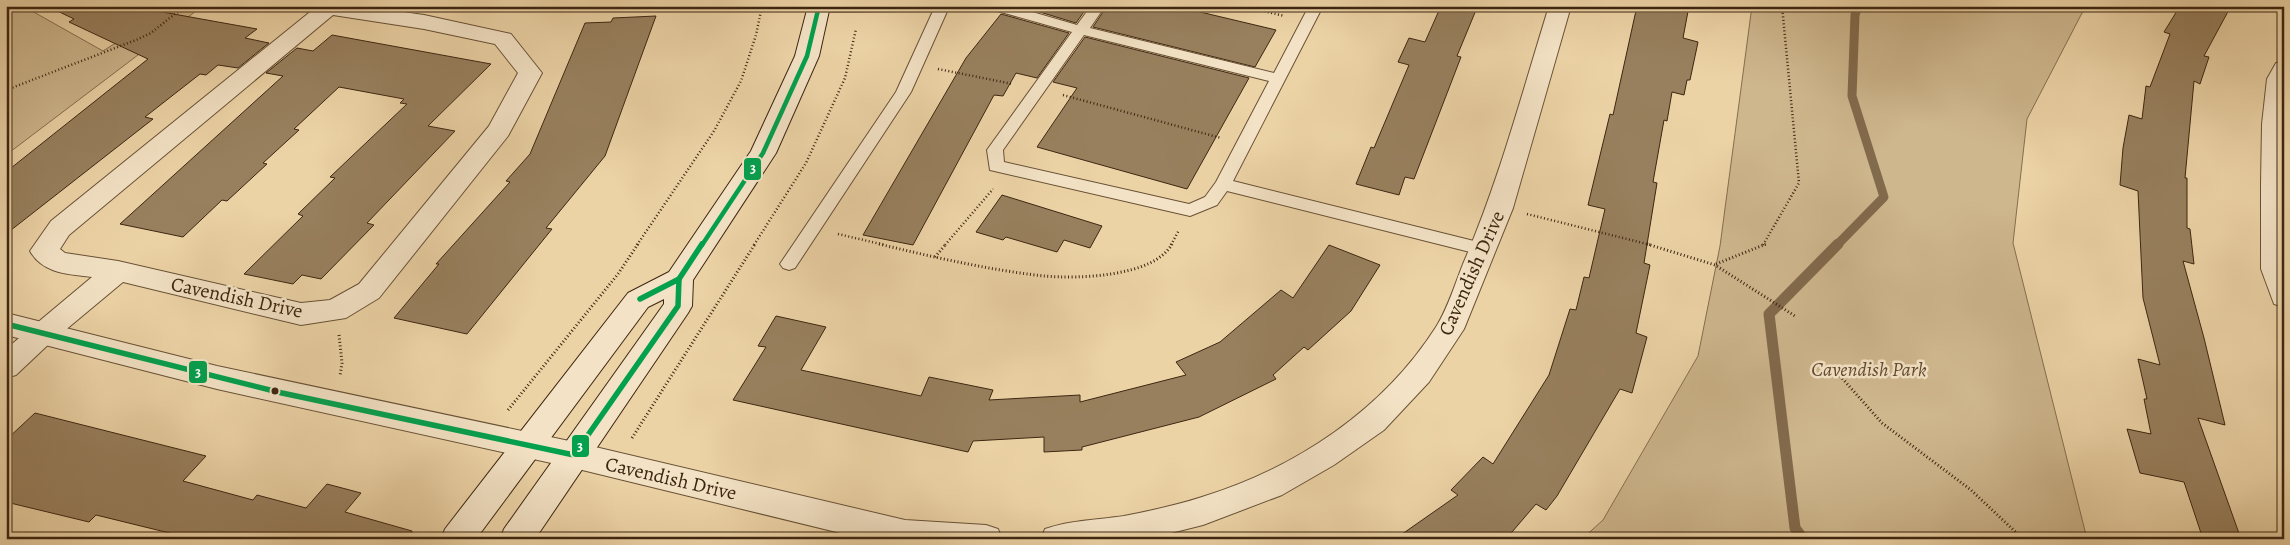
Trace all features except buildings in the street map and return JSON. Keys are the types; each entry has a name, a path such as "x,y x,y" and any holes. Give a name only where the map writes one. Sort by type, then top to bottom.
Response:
{"street":[{"name":"Cavendish Drive","path":"1057,539 1124,530 1203,511 1271,485 1323,456 1373,421 1419,374 1450,329 1500,208 1560,6"},
{"path":"458,539 638,300 679,279 763,153 807,56 819,7"},
{"name":"Cavendish Drive","path":"320,8 424,22 503,39 530,73 499,130 369,291 336,310 302,314 118,271 58,262 44,251 60,228 320,8"},
{"path":"2284,68 2279,79 2274,124 2275,269 2284,297"},
{"path":"6,367 41,334 118,271"},
{"path":"516,539 678,306 679,279"},
{"name":"Cavendish Drive","path":"6,324 282,393 487,435 526,447 574,455 904,536 986,539"}],"lane":[{"path":"995,6 1081,30 1279,79"},
{"path":"1098,6 995,150 996,166 1190,210 1210,201 1223,184 1316,6"},
{"path":"789,264 903,92 942,7 819,7"},
{"path":"1223,184 1482,249"}],"path":[{"path":"6,90 136,40 151,33 176,13 199,6"},
{"path":"487,435 618,274 714,131 741,81 756,35 762,6"},
{"path":"1244,6 1308,22"},
{"path":"1715,264 1766,244 1799,184 1782,6"},
{"path":"615,465 806,162 845,78 861,7"},
{"path":"916,64 1039,89 1244,144"},
{"path":"935,257 1009,169"},
{"path":"1500,208 1629,238 1715,264 1795,316"},
{"path":"813,227 935,257 1046,276 1107,275 1153,263 1169,249 1190,210"},
{"path":"336,310 342,363 337,404"},
{"path":"1833,368 1882,423 1971,490 2023,539"}],"green space":[{"path":"6,6 23,6 103,51 174,6 195,6 192,9 196,11 6,155"},
{"name":"Cavendish Park","path":"1752,6 2090,6 2082,13 2027,119 2013,243 2087,539 1582,539 1603,520 1698,356 1720,246"}],"waterway":[{"path":"1837,245 1884,197 1852,96 1855,15 1858,6"},
{"path":"1803,539 1795,528 1769,314 1838,244"}],"transit line":[{"name":"3","path":"640,299 679,279 763,153 807,56 819,6"},
{"name":"3","path":"6,324 282,393 574,455 678,306 679,279"}]}
